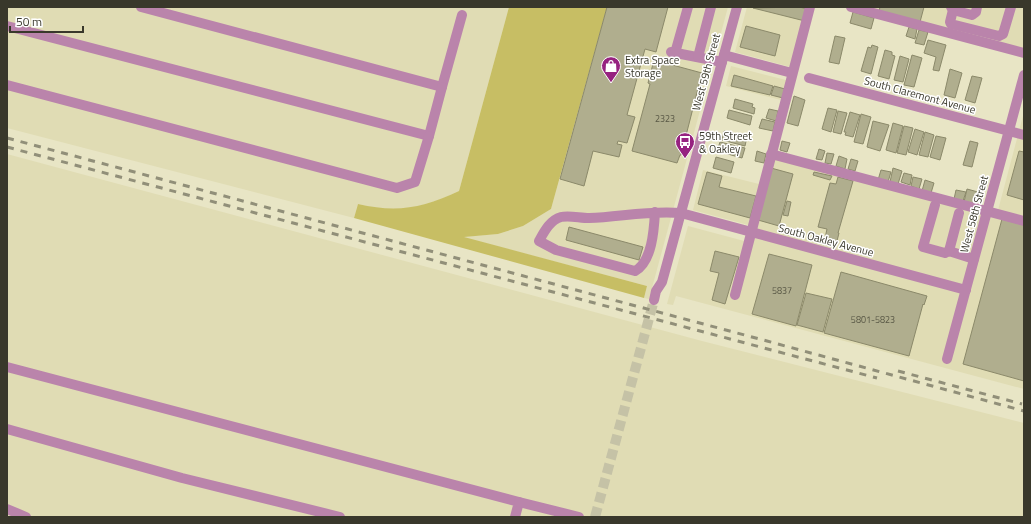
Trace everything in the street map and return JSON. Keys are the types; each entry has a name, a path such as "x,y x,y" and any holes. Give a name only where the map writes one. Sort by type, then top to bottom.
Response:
{"street":[{"path":"141,7 442,87"},
{"path":"688,7 673,52 698,57 723,59 792,73"},
{"path":"698,57 711,7"},
{"name":"West 59th Street","path":"657,301 656,291 662,282 737,7"},
{"path":"735,295 810,7"},
{"path":"851,7 1024,53"},
{"path":"977,7 976,12 972,15 952,9 951,24 999,36 1003,34 1010,7"},
{"path":"7,84 397,188 416,182 462,15"},
{"path":"7,26 429,136"},
{"name":"West 58th Street","path":"948,359 1024,75"},
{"name":"South Claremont Avenue","path":"809,78 1024,135"},
{"path":"771,154 1024,221"},
{"path":"935,205 923,247 946,253 949,251 974,259"},
{"name":"South Oakley Avenue","path":"655,212 654,230 647,254 641,268 635,271 556,250 539,241 547,227 561,217 589,218 655,212 680,214 966,290"},
{"path":"949,251 959,213"},
{"path":"7,367 579,517"},
{"path":"7,429 182,478 340,517"},
{"path":"515,517 519,502"},
{"path":"7,509 26,517"}],"shaded area":[{"path":"7,7 509,7 459,191 439,200 409,209 380,209 358,204 354,218 7,128"},
{"path":"509,7 607,7 551,209 523,226 498,234 464,237 647,286 644,298 354,218 358,204 385,208 410,207 422,205 459,191"},
{"path":"607,7 728,7 649,299 644,298 647,286 462,237 498,234 523,226 551,209"},
{"path":"747,7 810,7 794,68 735,52"},
{"path":"851,7 1024,7 1024,52"},
{"path":"731,66 790,81 785,101 726,86"},
{"path":"1024,112 1024,389 676,296 673,305 667,304 688,226 748,242 752,226 693,210 703,170 763,185 771,154 997,214"},
{"path":"7,154 702,341 1024,423 1024,517 7,517"}],"building":[{"name":"Extra Space Storage","path":"607,7 668,7 656,52 645,49 627,115 635,117 627,143 618,141 617,144 622,145 619,157 593,151 584,186 560,179"},
{"path":"799,7 808,9 805,21 753,8"},
{"path":"880,7 924,7 920,22 879,11"},
{"path":"853,12 874,18 871,29 850,23"},
{"path":"746,26 780,35 775,56 740,47"},
{"path":"909,27 917,29 915,39 906,36"},
{"path":"919,30 928,32 924,45 915,43"},
{"path":"835,36 845,38 839,64 829,62"},
{"path":"928,40 946,45 939,71 933,70 936,57 924,53"},
{"path":"872,45 878,47 871,74 861,71 868,47 871,48"},
{"path":"885,50 892,52 892,55 895,56 889,79 878,76"},
{"path":"912,55 922,58 914,87 904,85"},
{"path":"900,56 909,59 903,82 894,80"},
{"path":"654,60 702,73 681,155 677,163 632,151 650,84 648,83"},
{"path":"950,69 962,73 955,98 944,95"},
{"path":"734,75 773,86 770,95 731,86"},
{"path":"972,76 982,78 975,103 965,100"},
{"path":"774,86 785,89 783,98 771,95"},
{"path":"794,96 805,100 798,126 787,123"},
{"path":"735,99 753,104 752,107 755,108 754,114 733,108"},
{"path":"828,108 837,110 831,132 822,129"},
{"path":"769,109 778,111 776,121 766,118"},
{"path":"729,110 752,116 750,125 727,118"},
{"path":"838,111 847,113 841,134 833,132"},
{"path":"850,112 860,115 853,137 845,135 846,132 844,132"},
{"path":"861,114 871,117 863,144 854,142"},
{"path":"762,119 775,122 773,131 759,128"},
{"path":"873,121 889,125 880,151 867,147"},
{"path":"893,123 903,126 896,153 886,150"},
{"path":"904,126 913,128 906,155 897,153"},
{"path":"915,129 924,132 917,155 908,152"},
{"path":"724,131 747,137 745,146 722,140"},
{"path":"925,132 934,135 928,157 919,155"},
{"path":"936,136 946,138 940,160 930,157"},
{"path":"782,141 790,143 787,152 780,150"},
{"path":"970,141 978,143 972,167 963,165"},
{"path":"720,142 745,148 742,158 717,151"},
{"path":"819,149 825,151 822,160 816,159"},
{"path":"757,151 766,154 764,163 755,161"},
{"path":"1019,151 1024,152 1024,200 1007,195"},
{"path":"827,153 834,154 831,164 825,163"},
{"path":"839,156 847,159 845,169 836,166"},
{"path":"716,157 734,162 731,173 713,168"},
{"path":"851,159 858,161 855,171 848,169"},
{"path":"771,168 793,174 779,226 758,220"},
{"path":"893,168 902,171 898,184 890,182"},
{"path":"881,170 891,172 888,182 878,180"},
{"path":"707,172 722,176 719,187 756,196 750,218 698,204"},
{"path":"814,172 832,176 830,180 813,175"},
{"path":"904,173 912,175 910,185 901,182"},
{"path":"838,177 853,181 837,241 825,238 827,229 818,227 830,183 836,184"},
{"path":"913,177 922,179 919,189 911,186"},
{"path":"925,180 934,183 931,193 922,191"},
{"path":"967,189 978,192 975,205 964,202"},
{"path":"956,190 966,192 963,201 954,199"},
{"path":"787,201 791,202 788,216 783,215"},
{"path":"1002,219 1024,225 1024,381 963,364"},
{"path":"569,227 643,247 639,260 566,240"},
{"path":"715,251 739,257 725,304 712,300 719,273 710,271"},
{"path":"769,254 812,265 796,326 752,314"},
{"path":"841,272 927,296 924,305 923,304 909,356 824,333"},
{"path":"806,293 832,299 823,332 797,325"}],"tunnel":[{"path":"595,517 654,300"}],"railway":[{"path":"7,138 1024,411"},
{"path":"7,147 877,378"},
{"path":"898,371 1022,404"}],"place":[{"name":"Extra Space Storage","path":"611,83"},
{"name":"59th Street & Oakley","path":"685,159"}]}
